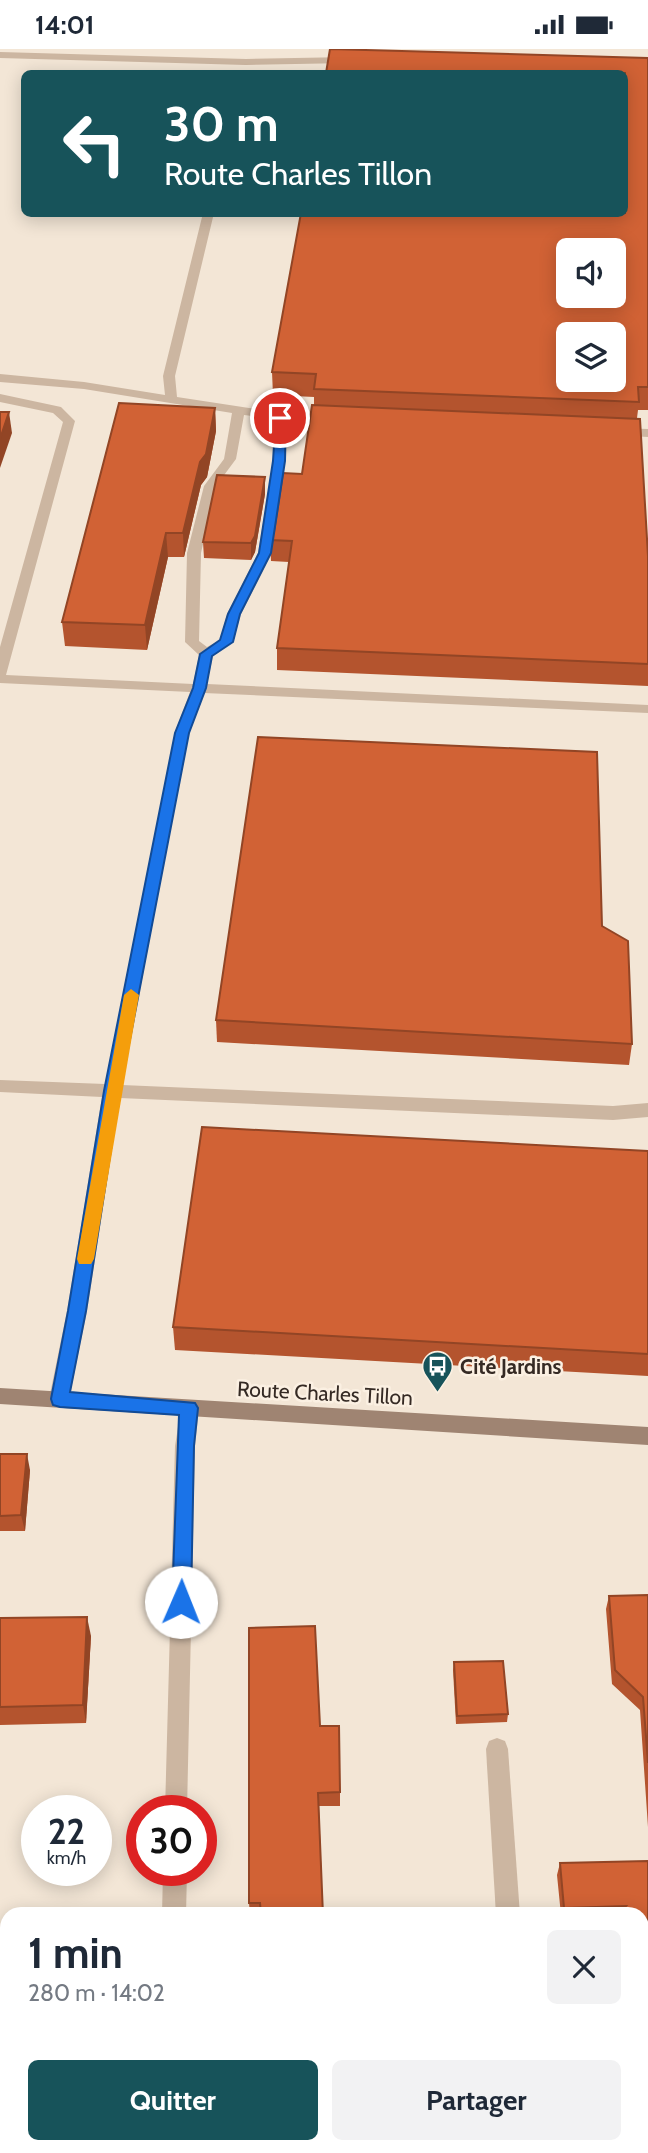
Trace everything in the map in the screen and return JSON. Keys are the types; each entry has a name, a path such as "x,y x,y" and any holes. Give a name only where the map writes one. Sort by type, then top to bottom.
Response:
{"main road":[{"name":"Route Charles Tillon","path":"0,1396 648,1436"}],"street":[{"path":"244,70 249,49"},
{"path":"0,55 246,62 364,60"},
{"path":"172,399 169,376 208,217"},
{"path":"0,378 49,380 280,418 348,421"},
{"path":"0,398 57,410 69,421 0,673"},
{"path":"206,654 192,642 194,553 210,486 230,459 239,410"},
{"path":"60,1399 77,1311 112,1091 182,733 199,688 206,654 226,642 234,614 265,553 279,461 280,418"},
{"path":"607,431 648,433"},
{"path":"0,679 648,709"},
{"path":"0,1086 613,1113 648,1110"},
{"path":"176,1795 185,1446 189,1408"},
{"path":"497,1749 507,1907"},
{"path":"174,1907 175,1886"}],"building":[{"path":"330,49 648,58 648,387 638,387 639,402 314,389 316,374 272,372 300,217 628,217 628,70 326,70"},
{"path":"119,403 215,408 206,454 200,462 183,533 166,533 145,625 62,622"},
{"path":"312,405 640,419 648,556 648,664 277,648 292,541 270,540 274,532 283,473 302,474"},
{"path":"0,412 9,412 0,439"},
{"path":"217,475 265,477 255,536 251,543 203,542"},
{"path":"258,737 597,752 602,926 628,941 632,1044 216,1020"},
{"path":"202,1127 648,1151 648,1354 173,1327"},
{"path":"0,1454 27,1454 21,1515 0,1516"},
{"path":"648,1595 648,1763 643,1697 615,1670 609,1596"},
{"path":"87,1617 83,1705 0,1707 0,1618"},
{"path":"315,1626 320,1726 339,1726 340,1792 318,1793 323,1907 260,1907 260,1903 249,1903 249,1628"},
{"path":"503,1661 508,1714 457,1716 454,1662"},
{"path":"648,1861 648,1907 564,1907 560,1863"}],"slow traffic":[{"path":"85,1259 112,1091 131,995"}],"place":[{"name":"Cité Jardins","path":"437,1393"}],"route":[{"path":"181,1602 185,1446 189,1408 60,1399 77,1311 112,1091 182,733 199,688 206,654 226,642 234,614 265,553 279,461 280,418"}]}
